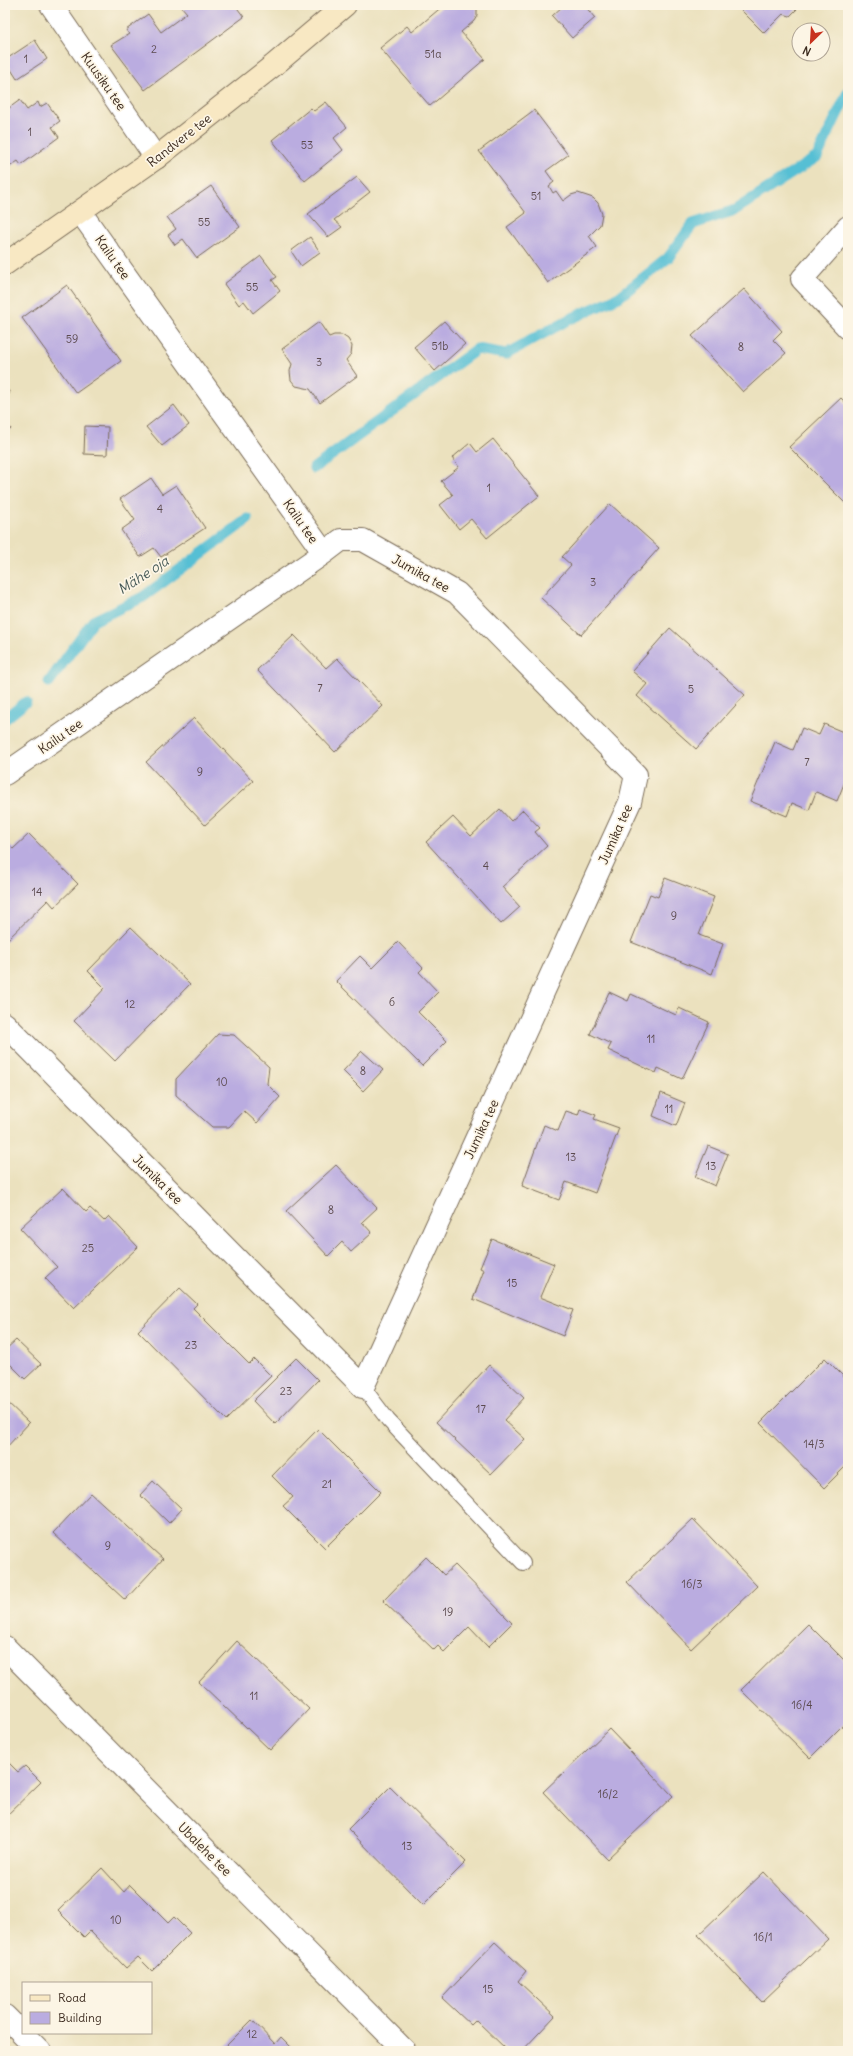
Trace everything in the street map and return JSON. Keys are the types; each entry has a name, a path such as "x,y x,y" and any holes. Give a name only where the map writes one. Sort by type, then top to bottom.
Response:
{"main road":[{"name":"Randvere tee","path":"5,264 81,213 156,158 274,65 345,5"}],"street":[{"name":"Kuusiku tee","path":"51,5 156,158"},
{"name":"Kailu tee","path":"5,774 324,553 81,213"},
{"path":"848,227 802,279 848,328"},
{"name":"Jumika tee","path":"5,1024 363,1387 630,802 636,775 457,593 362,540 341,540 324,553"},
{"name":"Ubalehe tee","path":"5,1647 406,2051"},
{"path":"5,2016 22,2033"},
{"path":"23,2034 40,2051"}],"lane":[{"path":"363,1387 388,1420 523,1563"}],"building":[{"path":"180,5 235,5 244,17 145,90 111,45 129,34 126,30 148,14 161,32 187,13"},
{"path":"444,5 477,5 477,16 474,21 461,32 485,59 430,106 380,48 407,26 412,32"},
{"path":"564,5 584,5 595,18 572,38 552,16"},
{"path":"736,5 801,5 790,16 783,14 764,33"},
{"path":"35,40 47,59 17,79 5,60"},
{"path":"20,100 27,110 38,102 40,107 47,103 60,121 52,127 59,137 21,165 18,161 5,170 5,126 8,123 5,119 5,111"},
{"path":"326,102 347,127 334,138 343,150 305,181 272,140 311,108 314,111"},
{"path":"534,110 568,155 546,171 554,182 549,186 553,193 556,191 563,201 571,195 578,193 593,198 598,203 602,214 600,225 589,236 597,247 548,283 507,227 526,213 479,151"},
{"path":"357,177 370,192 334,220 342,227 328,237 308,214"},
{"path":"211,186 240,227 197,258 183,239 175,245 168,235 176,229 167,217"},
{"path":"310,237 320,252 301,266 291,251"},
{"path":"261,256 277,277 272,280 280,291 253,313 244,301 239,305 224,284"},
{"path":"67,285 121,361 76,393 22,318"},
{"path":"744,289 782,331 773,340 786,353 743,392 692,336"},
{"path":"444,321 465,344 435,371 414,347"},
{"path":"319,322 329,337 334,335 342,335 348,339 352,346 351,354 346,360 357,376 320,403 310,389 296,386 291,380 290,371 292,364 282,349"},
{"path":"5,386 10,393 5,396"},
{"path":"841,398 848,405 848,506 789,447"},
{"path":"174,405 189,425 162,446 146,427"},
{"path":"5,420 11,429 5,433"},
{"path":"85,426 108,427 107,455 84,454"},
{"path":"493,439 539,496 487,538 471,519 459,529 440,505 453,495 441,481 459,467 452,458 470,443 477,452"},
{"path":"151,478 162,494 176,485 205,528 161,557 154,548 140,557 121,530 135,520 120,499"},
{"path":"610,504 659,548 581,635 541,598 571,565 562,557"},
{"path":"670,628 745,695 696,749 637,696 647,684 632,671"},
{"path":"294,635 326,668 337,658 383,706 335,752 257,670"},
{"path":"194,718 253,781 205,825 146,762"},
{"path":"824,724 848,734 848,774 837,801 816,792 809,810 792,803 787,816 750,801 775,742 793,750 802,728 819,735"},
{"path":"500,809 511,821 523,810 540,828 535,832 547,846 502,887 520,907 501,924 426,842 453,817 471,836"},
{"path":"29,834 78,884 54,907 48,900 5,942 5,845 7,843 13,849"},
{"path":"665,878 714,897 699,935 723,944 712,974 631,942 650,894 658,897"},
{"path":"131,927 190,984 115,1061 74,1021 105,988 88,971"},
{"path":"398,942 423,968 419,972 438,992 418,1012 447,1041 422,1066 336,981 360,956 372,968"},
{"path":"609,992 628,1001 631,994 676,1015 679,1008 709,1022 682,1079 658,1068 656,1073 608,1050 611,1044 590,1034"},
{"path":"218,1034 234,1035 269,1067 267,1084 280,1097 257,1123 244,1111 229,1127 212,1127 176,1095 176,1079"},
{"path":"362,1051 383,1070 363,1091 343,1071"},
{"path":"661,1093 685,1103 676,1126 653,1116"},
{"path":"580,1109 596,1115 594,1119 619,1128 595,1193 566,1182 559,1200 522,1186 544,1125 558,1131 566,1111 578,1115"},
{"path":"708,1146 728,1154 715,1186 695,1177"},
{"path":"336,1165 377,1208 362,1222 372,1233 351,1252 342,1242 328,1256 286,1211"},
{"path":"63,1188 86,1212 90,1208 104,1221 109,1216 138,1247 74,1308 45,1278 57,1267 20,1228"},
{"path":"492,1239 554,1264 540,1297 573,1310 563,1336 473,1299 484,1270 480,1268"},
{"path":"180,1288 197,1304 193,1308 249,1364 254,1359 271,1376 226,1420 138,1331"},
{"path":"16,1340 41,1364 25,1379 5,1359 5,1350"},
{"path":"296,1358 318,1380 275,1424 253,1401"},
{"path":"825,1358 848,1381 848,1464 824,1488 760,1423"},
{"path":"489,1365 524,1398 504,1420 525,1439 491,1474 436,1422"},
{"path":"5,1400 29,1423 5,1449"},
{"path":"318,1429 381,1492 325,1548 283,1506 293,1497 272,1476"},
{"path":"153,1481 182,1509 169,1523 140,1495"},
{"path":"91,1493 163,1559 125,1600 53,1533"},
{"path":"693,1519 757,1586 691,1649 627,1582"},
{"path":"426,1557 444,1575 455,1565 512,1623 488,1647 469,1627 444,1652 438,1646 434,1650 383,1601"},
{"path":"808,1624 848,1664 848,1720 810,1758 741,1690"},
{"path":"237,1641 309,1709 270,1750 199,1682"},
{"path":"609,1729 673,1796 607,1859 543,1792"},
{"path":"5,1759 18,1772 25,1766 41,1782 5,1817"},
{"path":"390,1787 466,1862 423,1905 348,1829"},
{"path":"102,1868 124,1892 130,1885 168,1923 174,1917 190,1933 152,1971 138,1957 126,1968 90,1931 84,1937 58,1911"},
{"path":"764,1872 828,1939 762,2002 698,1935"},
{"path":"495,1942 526,1971 518,1981 555,2016 522,2051 508,2051 476,2020 471,2025 442,1998"},
{"path":"252,2020 275,2044 281,2037 295,2051 221,2051"}],"waterway":[{"path":"314,468 477,349 506,354 568,320 619,297 668,258 693,224 735,210 817,157 848,92"},
{"name":"Mähe oja","path":"49,682 93,621 143,597 248,519"},
{"name":"Mähe oja","path":"5,719 26,702"}]}
